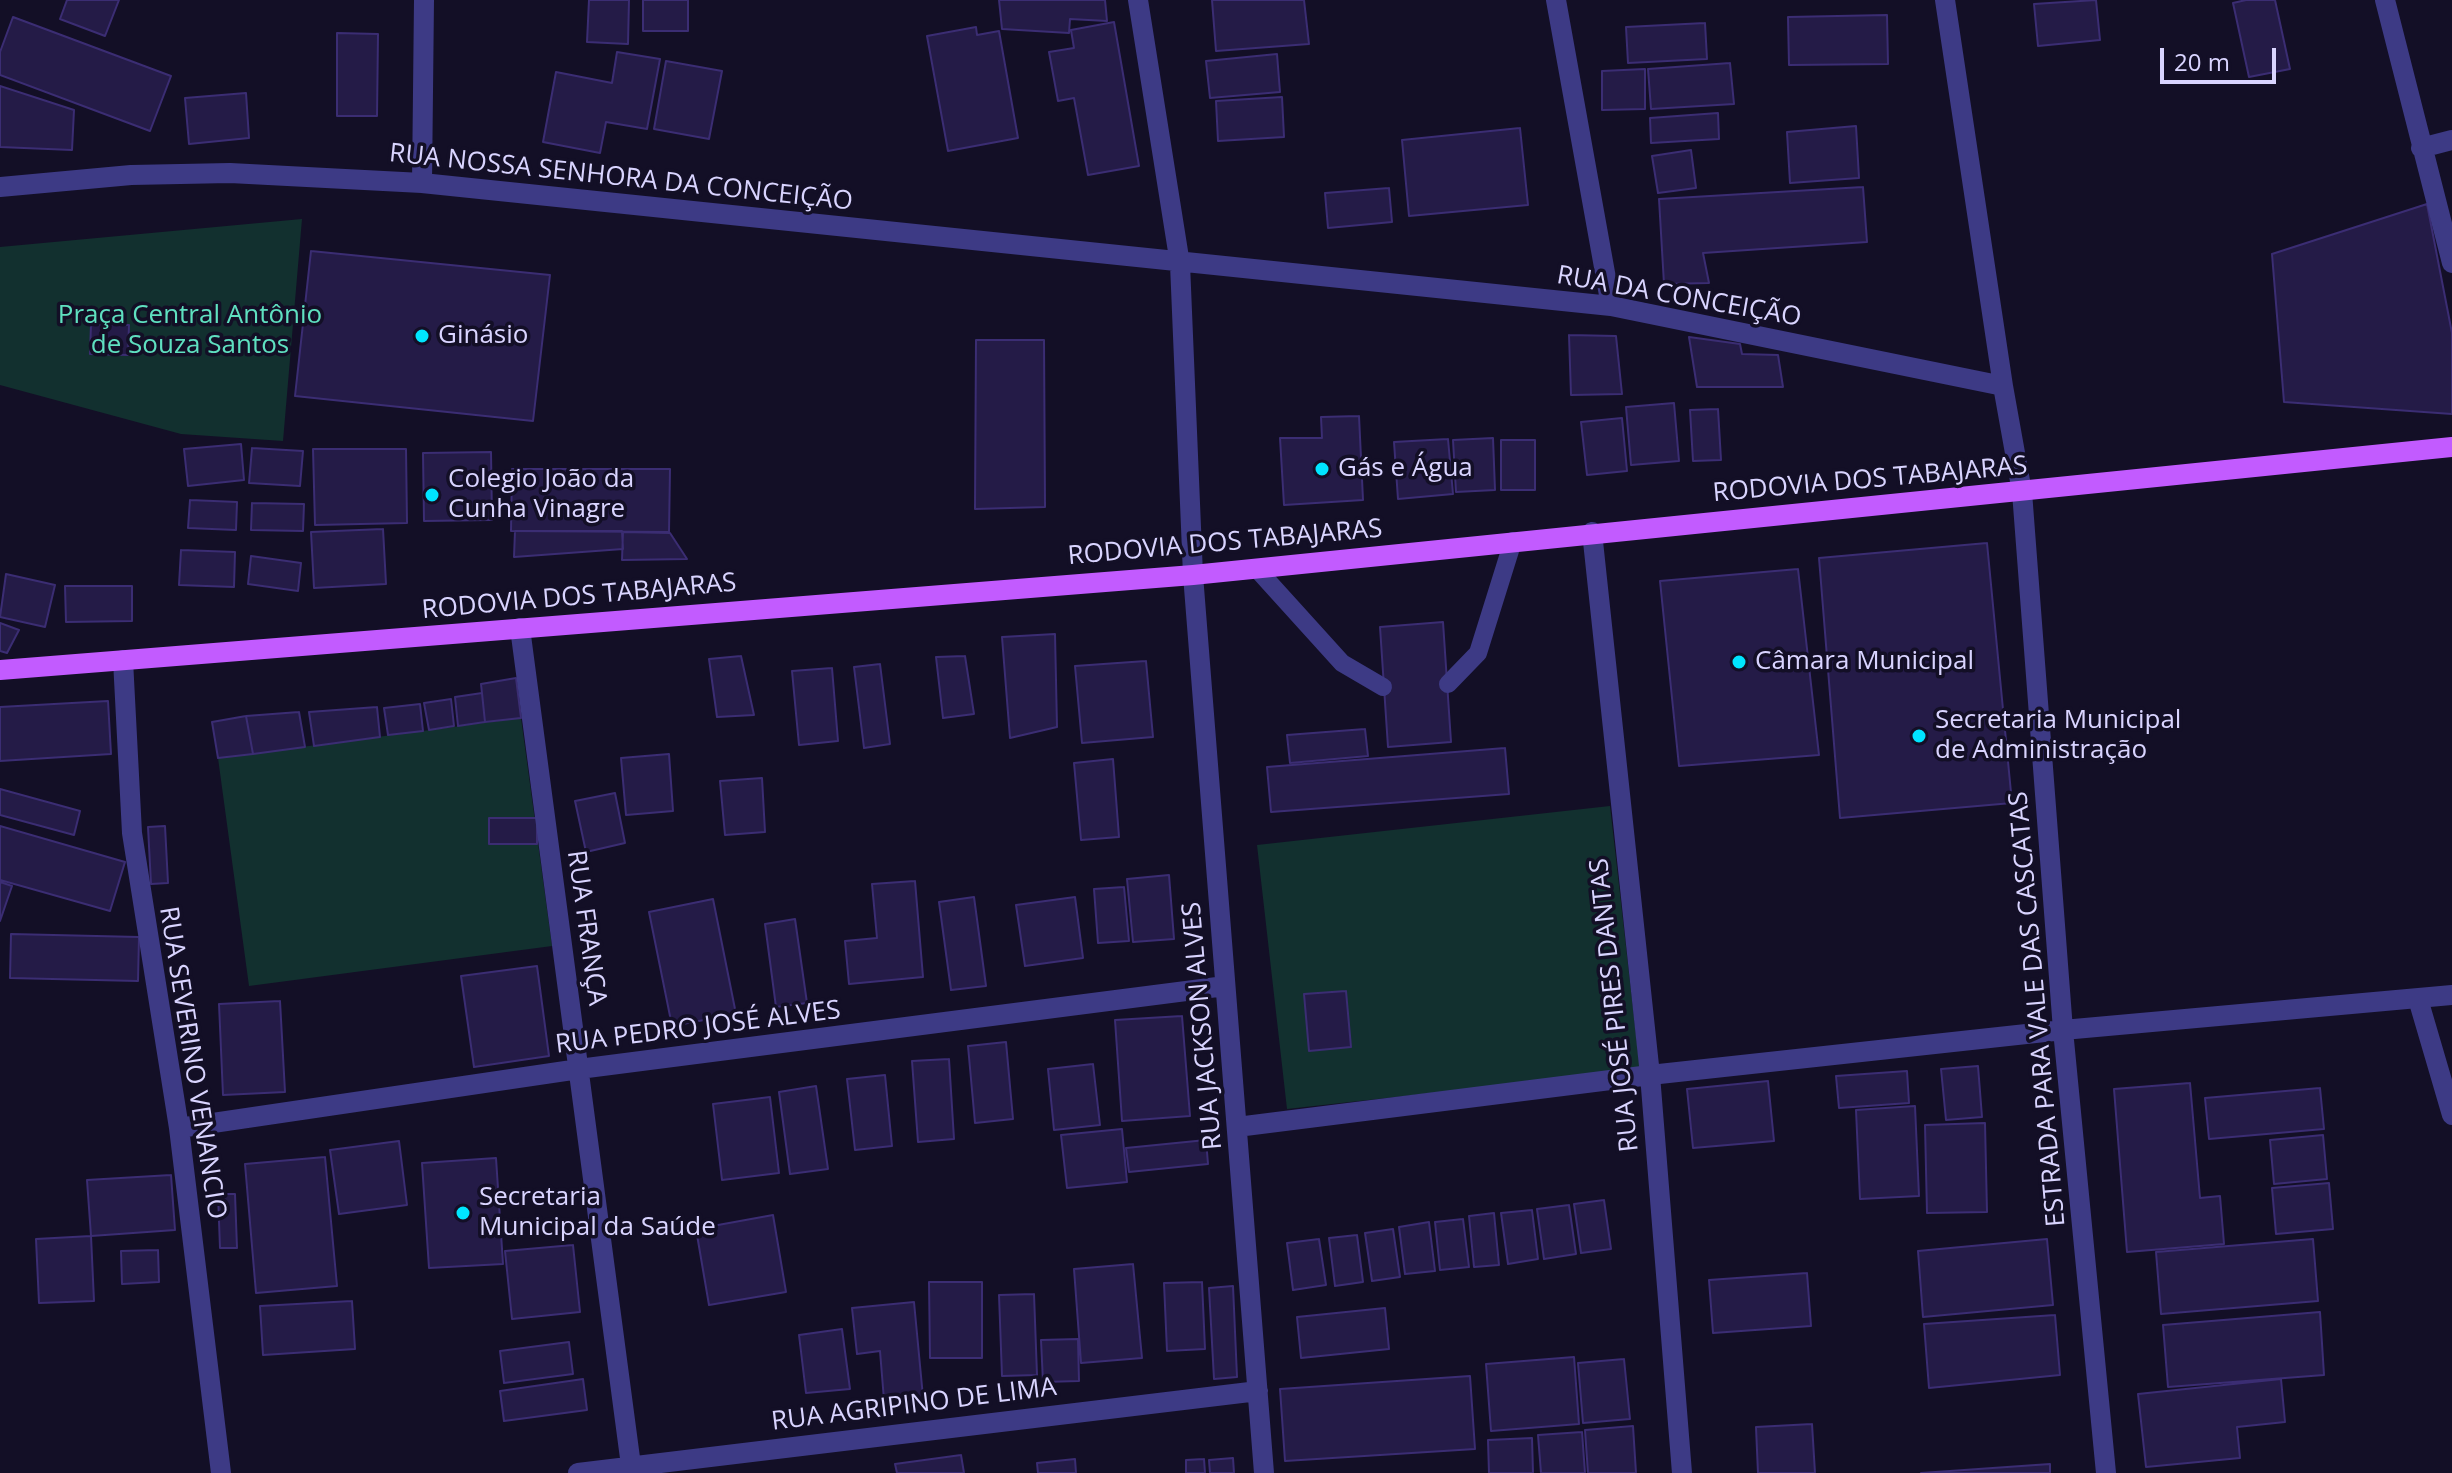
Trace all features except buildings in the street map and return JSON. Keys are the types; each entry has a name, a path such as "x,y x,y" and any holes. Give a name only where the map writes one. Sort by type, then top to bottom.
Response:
{"main road":[{"name":"RODOVIA DOS TABAJARAS","path":"0,670 1193,575 1592,532 2022,492 2452,447"}],"street":[{"path":"422,183 424,0"},
{"name":"RUA JACKSON ALVES","path":"1138,0 1180,264 1193,575 1264,1473"},
{"path":"1556,0 1611,306"},
{"path":"1945,0 2022,492"},
{"path":"2385,0 2452,263"},
{"path":"2421,148 2452,140"},
{"name":"RUA NOSSA SENHORA DA CONCEIÇÃO","path":"0,187 131,175 230,173 422,183 1021,246 1072,247 1180,264 1235,267"},
{"name":"RUA DA CONCEIÇÃO","path":"1235,267 1611,306 2003,386"},
{"name":"ESTRADA PARA VALE DAS CASCATAS","path":"2022,492 2063,1030 2106,1473"},
{"name":"RUA JOSÉ PIRES DANTAS","path":"1592,532 1650,1075 1682,1473"},
{"name":"RUA FRANÇA","path":"520,628 632,1469"},
{"name":"RUA SEVERINO VENANCIO","path":"123,660 132,833 179,1128 221,1473"},
{"name":"RUA PEDRO JOSÉ ALVES","path":"179,1128 579,1069 1225,986"},
{"path":"1237,1127 1650,1075 2063,1030 2452,995"},
{"path":"2418,999 2452,1115"},
{"name":"RUA AGRIPINO DE LIMA","path":"578,1473 632,1469 1258,1391"}],"lane":[{"path":"1448,684 1478,653 1513,541"},
{"path":"1256,568 1342,663 1383,687"}],"green space":[{"name":"Praça Central Antônio de Souza Santos","path":"302,219 283,441 181,434 0,385 0,247"},
{"path":"521,718 552,946 249,986 218,758"},
{"path":"1610,806 1640,1070 1287,1109 1257,845"}],"place":[{"name":"Ginásio","path":"422,336"},
{"name":"Gás e Água","path":"1322,469"},
{"name":"Colegio João da Cunha Vinagre","path":"432,495"},
{"name":"Câmara Municipal","path":"1739,662"},
{"name":"Secretaria Municipal de Administração","path":"1919,736"},
{"name":"Secretaria Municipal da Saúde","path":"463,1213"}]}
